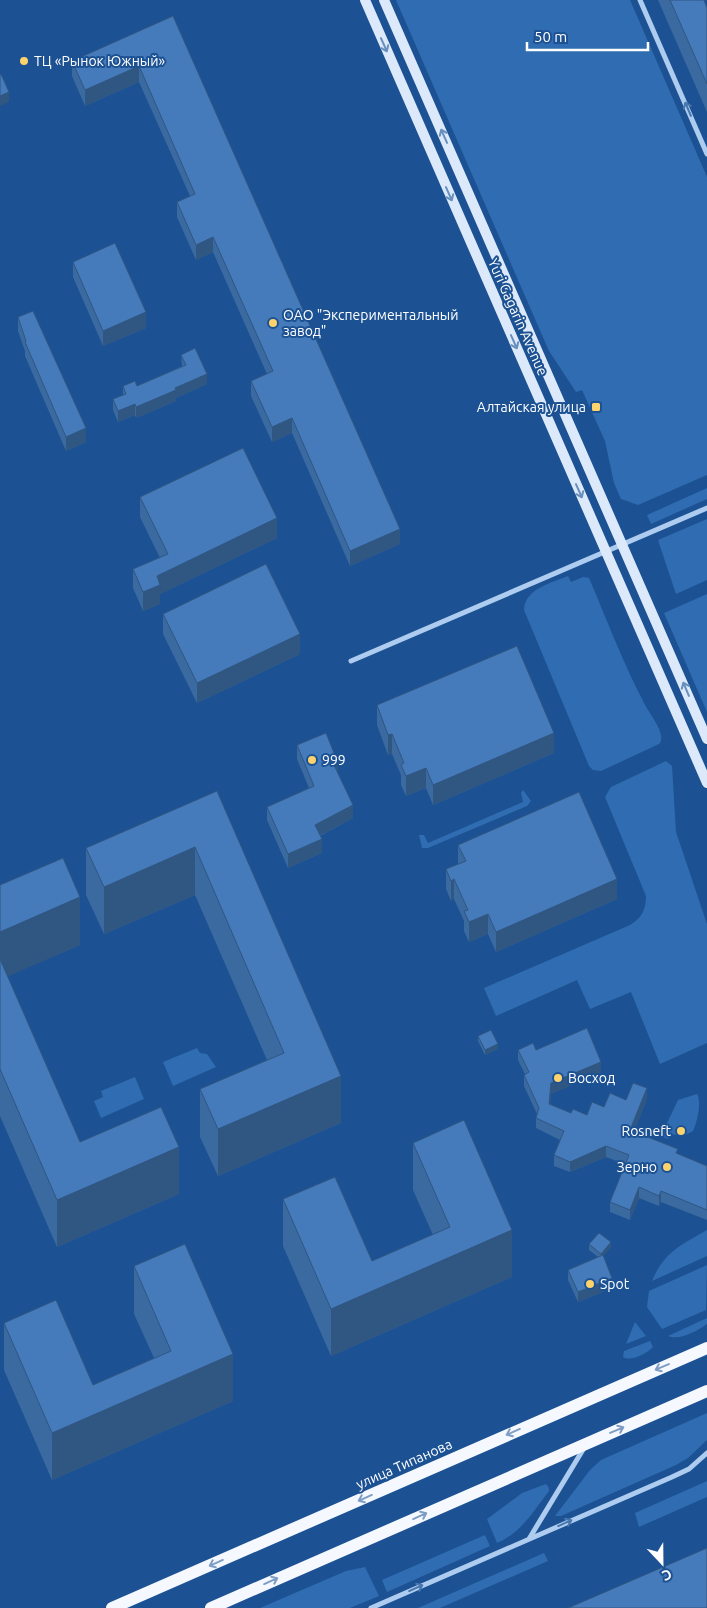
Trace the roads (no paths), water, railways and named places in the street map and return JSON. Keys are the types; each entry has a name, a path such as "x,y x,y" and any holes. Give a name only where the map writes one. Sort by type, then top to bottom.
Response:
{"main road":[{"name":"Yuri Gagarin Avenue","path":"365,0 707,783"},
{"name":"Yuri Gagarin Avenue","path":"384,0 707,738"},
{"name":"улица Типанова","path":"112,1608 707,1348"},
{"path":"211,1608 707,1391"}],"street":[{"path":"640,0 707,154"},
{"path":"351,661 707,508"},
{"path":"529,1539 587,1443"},
{"path":"371,1608 672,1477 689,1469 707,1453"}],"place":[{"name":"ТЦ «Рынок Южный»","path":"24,61"},
{"name":"ОАО \"Экспериментальный завод\"","path":"273,323"},
{"name":"Алтайская улица","path":"596,407"},
{"name":"999","path":"312,760"},
{"name":"Восход","path":"558,1078"},
{"name":"Rosneft","path":"681,1131"},
{"name":"Зерно","path":"667,1167"},
{"name":"Spot","path":"590,1284"}]}
